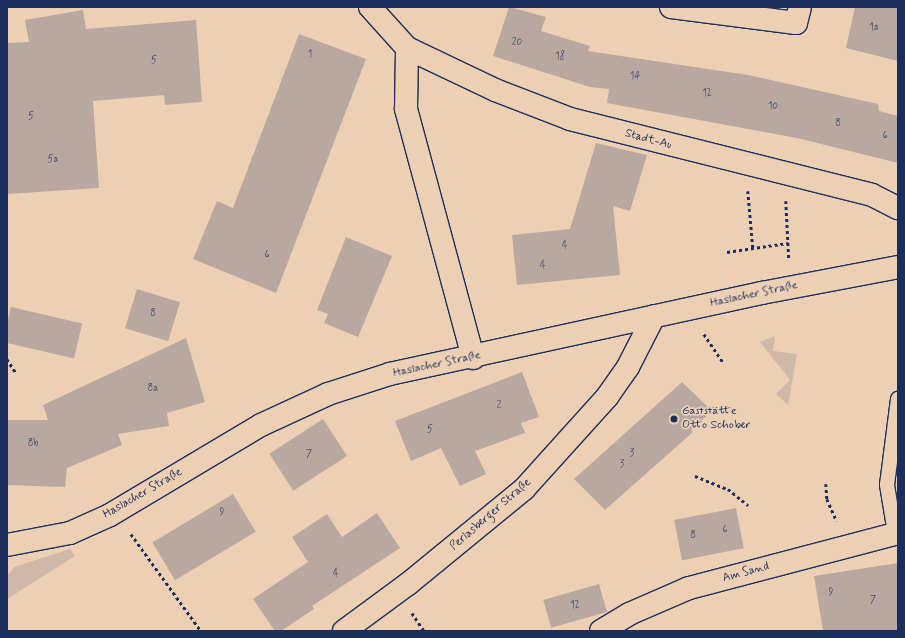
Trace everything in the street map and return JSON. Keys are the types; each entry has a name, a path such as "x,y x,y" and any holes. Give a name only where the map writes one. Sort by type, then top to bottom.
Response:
{"street":[{"name":"Stadt-Au","path":"370,7 407,48 495,90 570,119 872,196 898,208"},
{"path":"671,7 796,23 800,7"},
{"path":"407,48 406,109 473,358"},
{"name":"Haslacher Straße","path":"7,545 70,533 115,512 261,425 328,394 390,374 473,358 654,316 898,267"},
{"name":"Perlasberger Straße","path":"344,631 408,584 524,489 607,397 628,367 654,316"},
{"name":"Am Sand","path":"601,631 630,623 689,588 897,533"}],"lane":[{"path":"897,533 887,485 898,399"}],"path":[{"path":"748,184 753,248"},
{"path":"786,196 789,262"},
{"path":"728,252 788,243"},
{"path":"715,351 724,364"},
{"path":"7,359 16,372"},
{"path":"695,476 728,489 748,504"},
{"path":"826,484 827,499 836,518 842,547"},
{"path":"115,512 201,631"},
{"path":"410,609 424,631"}],"shaded area":[{"path":"775,336 773,351 797,354 788,405 776,394 790,380 760,342"},
{"path":"70,549 75,556 7,599 7,576 14,567"}],"building":[{"path":"509,7 546,17 541,31 590,46 588,51 748,75 878,104 879,111 898,116 898,163 797,138 607,103 609,89 590,87 493,56"},
{"path":"855,7 898,7 898,61 846,48"},
{"path":"83,10 86,29 196,20 202,102 165,105 164,95 93,101 99,188 7,194 7,43 29,42 25,20"},
{"path":"299,34 366,59 276,293 193,259 217,201 233,208"},
{"path":"596,143 647,155 630,211 613,206 620,275 517,285 512,235 570,229"},
{"path":"346,237 392,256 358,337 324,323 328,314 317,310"},
{"path":"137,289 180,302 168,341 125,328"},
{"path":"11,307 82,323 74,358 7,343 7,324"},
{"path":"186,338 205,402 167,413 169,426 118,434 122,445 67,468 65,487 7,485 7,420 48,420 43,405"},
{"path":"522,372 539,417 521,423 525,433 475,451 486,474 460,486 441,448 411,461 395,421"},
{"path":"682,382 712,411 691,430 693,432 605,510 574,479"},
{"path":"323,419 347,456 293,491 269,454"},
{"path":"233,494 256,532 175,580 152,542"},
{"path":"736,508 744,548 682,560 674,520"},
{"path":"377,513 400,548 312,606 314,609 281,631 275,631 253,599 308,562 292,537 327,514 342,537"},
{"path":"898,563 898,631 823,631 814,576"},
{"path":"599,584 607,612 551,628 543,600"}],"place":[{"name":"Gaststätte Otto Schober","path":"674,419"}]}
